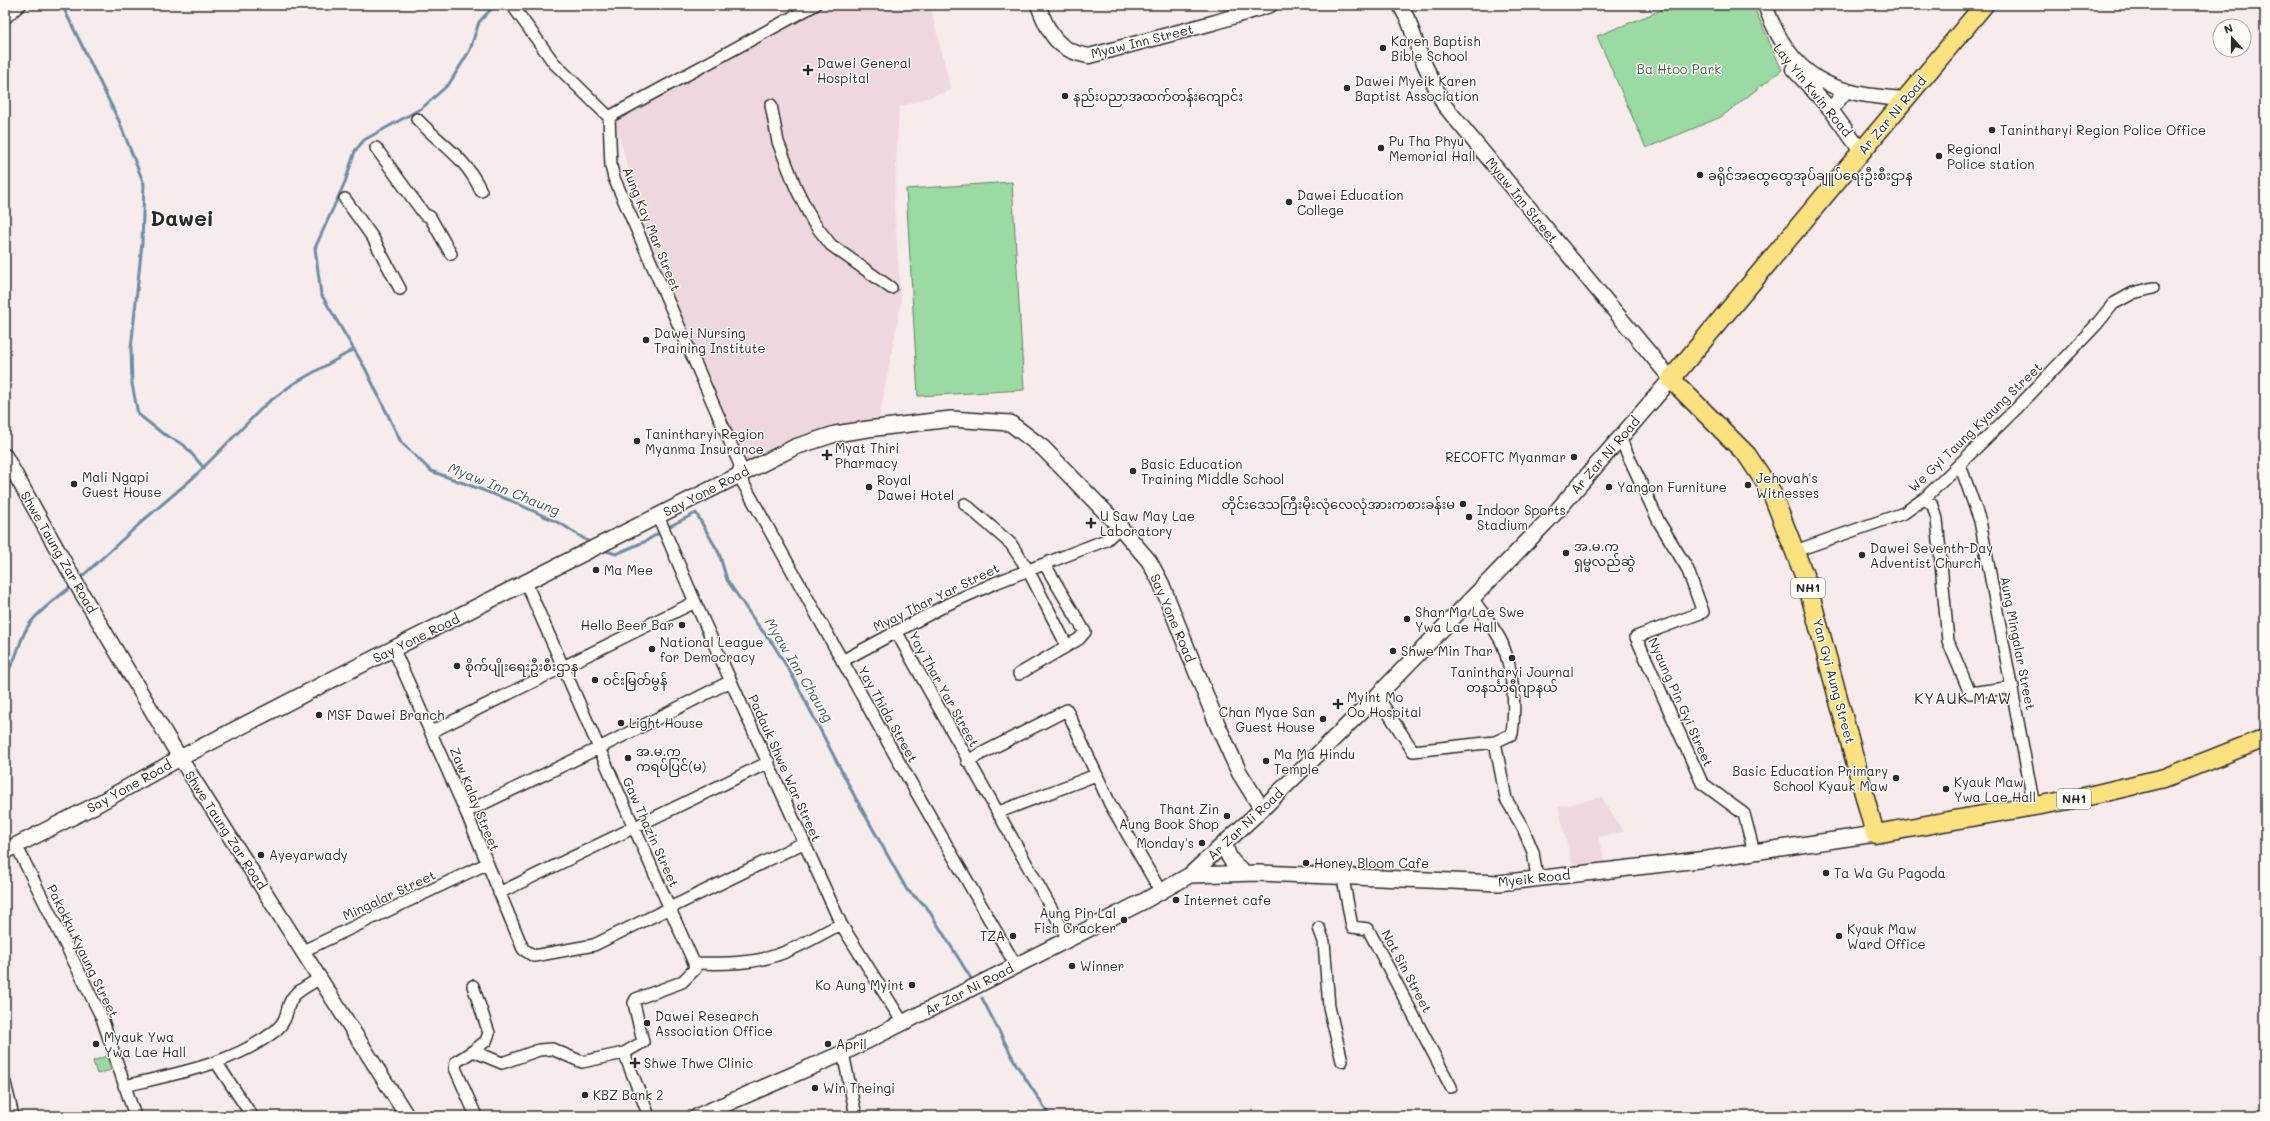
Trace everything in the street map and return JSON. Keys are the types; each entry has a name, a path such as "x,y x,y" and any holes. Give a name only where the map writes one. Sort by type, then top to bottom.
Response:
{"highway":[{"name":"Ar Zar Ni Road","path":"1671,379 1984,5"},
{"name":"Yan Gyi Aung Street","path":"1671,379 1747,455 1771,491 1795,551 1817,620 1875,834"},
{"name":"NH1","path":"1875,834 2080,798 2164,778 2265,738"}],"main road":[{"name":"Ar Zar Ni Road","path":"698,1116 714,1113 843,1053 1161,892 1190,875 1262,809 1473,599 1556,512 1671,379"},
{"name":"Say Yone Road","path":"10,848 94,806 180,758 335,678 394,650 738,474 795,447 835,434 951,419 1010,423 1043,448 1120,527 1148,561 1161,583 1218,726 1239,772 1262,809"},
{"name":"Myeik Road","path":"1190,875 1245,873 1499,883 1537,877 1754,852 1875,834"},
{"path":"1225,843 1226,853 1232,863 1245,873"}],"street":[{"path":"5,18 20,5"},
{"path":"512,5 554,63 609,117 816,5"},
{"name":"Myaw Inn Street","path":"1038,5 1045,23 1061,47 1073,54 1089,56 1216,22 1270,5"},
{"name":"Myaw Inn Street","path":"1400,5 1409,22 1421,57 1444,105 1671,379"},
{"path":"1408,5 1409,22"},
{"name":"Lay Yin Kwin Road","path":"1757,5 1766,30 1778,49 1809,88 1831,110 1862,151"},
{"name":"Lay Yin Kwin Road","path":"1765,5 1773,26 1797,64 1814,78 1846,90 1876,97 1906,99"},
{"path":"1831,110 1846,90"},
{"path":"771,105 778,142 796,188 813,222 831,245 891,288"},
{"name":"Aung Kay Mar Street","path":"609,117 611,166 614,178 740,465 738,474"},
{"path":"417,119 463,161 473,174 482,191"},
{"path":"376,148 424,214 430,217 452,254"},
{"path":"345,199 373,238 400,289"},
{"name":"We Gyi Taung Kyaung Street","path":"1795,551 1904,513 1925,498 1960,465 2097,324 2113,304 2133,293 2153,288"},
{"name":"Nyaung Pin Gyi Street","path":"1620,438 1659,522 1687,568 1703,612 1636,637 1702,783 1744,814 1754,852"},
{"name":"Shwe Taung Zar Road","path":"5,456 81,592 180,758 407,1116"},
{"name":"Aung Mingalar Street","path":"1960,465 1980,521 2013,687 2034,806"},
{"name":"Yay Thida Street","path":"738,474 842,661 1016,966"},
{"path":"1925,498 1933,506 1936,519 1948,641 1970,693 2013,687"},
{"path":"965,504 1011,544 1028,570 1067,646"},
{"name":"Padauk Shwe War Street","path":"658,516 730,681 769,762 803,843 841,924 903,1023"},
{"name":"Myay Thar Yar Street","path":"842,661 948,604 1028,570 1045,565 1106,540 1120,527"},
{"path":"1019,674 1079,639 1085,632 1045,565"},
{"name":"Gaw Thazin Street","path":"526,583 694,963"},
{"path":"1377,696 1413,752 1494,742 1512,734 1514,719 1512,682 1501,643 1473,599"},
{"path":"431,732 695,602"},
{"name":"Yay Thar Yar Street","path":"896,631 967,761 999,812 1068,939"},
{"name":"Zaw Kalay Street","path":"394,650 466,812 486,864 523,949 534,956 594,945 669,908"},
{"path":"466,812 599,748 730,681"},
{"name":"Yay Thar Yar Street","path":"967,761 1067,710 1110,804 1161,892"},
{"path":"1494,742 1506,799 1523,828 1533,852 1537,877"},
{"path":"499,893 634,829 769,762"},
{"path":"999,812 1096,775"},
{"path":"669,908 803,843"},
{"name":"Pakokku Kyaung Street","path":"10,848 102,1018 135,1116"},
{"name":"Mingalar Street","path":"303,951 486,864"},
{"name":"Nat Sin Street","path":"1343,878 1352,927 1368,928 1451,1087"},
{"path":"472,1051 502,1063 539,1050 552,1049 582,1062 624,1053 642,1042 634,1003 636,999 682,982 694,972 694,963 712,964 756,960 777,955 841,924"},
{"path":"1319,928 1324,942 1329,1007 1342,1061"},
{"path":"124,1086 216,1062 261,1040 275,1030 286,1019 293,997 320,978"},
{"path":"473,986 488,1033 486,1041 456,1062 455,1068 476,1116"},
{"path":"624,1053 649,1116"},
{"path":"843,1053 856,1116"},
{"path":"216,1062 252,1116"},
{"path":"5,1083 13,1116"}],"shaded area":[{"path":"833,5 930,5 951,90 899,107 894,207 901,303 879,419 848,426 747,463 690,351 660,282 615,122 729,55"},
{"path":"1602,797 1624,832 1598,837 1606,867 1574,871 1558,807"}],"green space":[{"name":"Ba Htoo Park","path":"1674,5 1753,5 1782,70 1721,117 1646,148 1597,36"},
{"path":"1012,182 1024,390 918,396 906,189"},
{"path":"107,1056 111,1070 97,1074 93,1061"}],"waterway":[{"path":"62,5 119,121 144,184 142,243 131,349 132,384 138,414 162,433 184,445 204,468"},
{"name":"Myaw Inn Chaung","path":"495,5 479,22 470,50 449,84 422,108 364,140 355,151 345,182 315,248 321,294 365,368 401,442 431,471 512,501 563,525 592,544"},
{"path":"78,580 194,477 266,404 293,384 353,350"},
{"name":"Myaw Inn Chaung","path":"666,528 696,513 719,553 727,580 757,624 773,644 792,675 855,797 907,890 926,906 972,980"},
{"name":"Myaw Inn Chaung","path":"600,549 616,554 646,541 662,531"},
{"path":"5,674 10,668 23,635 31,622 45,607 73,585"},
{"name":"Myaw Inn Chaung","path":"982,998 1016,1064 1050,1116"}],"place":[{"name":"Karen Baptish Bible School","path":"1383,48"},
{"name":"Dawei General Hospital","path":"808,70"},
{"name":"Dawei Myeik Karen Baptist Association","path":"1347,88"},
{"name":"နည်းပညာအထက်တန်းကျောင်း","path":"1065,96"},
{"name":"Tanintharyi Region Police Office","path":"1992,130"},
{"name":"Pu Tha Phyu Memorial Hall","path":"1381,148"},
{"name":"Regional Police station","path":"1939,156"},
{"name":"ခရိုင်အထွေထွေအုပ်ချူပ်ရေးဦးစီးဌာန","path":"1700,175"},
{"name":"Dawei Education College","path":"1289,202"},
{"name":"Dawei Nursing Training Institute","path":"646,340"},
{"name":"Tanintharyi Region Myanma Insurance","path":"637,441"},
{"name":"Myat Thiri Pharmacy","path":"827,455"},
{"name":"RECOFTC Myanmar","path":"1574,457"},
{"name":"Basic Education Training Middle School","path":"1133,471"},
{"name":"Mali Ngapi Guest House","path":"74,484"},
{"name":"Jehovah's Witnesses","path":"1748,485"},
{"name":"Royal Dawei Hotel","path":"869,487"},
{"name":"Yangon Furniture","path":"1609,487"},
{"name":"တိုင်းဒေသကြီးမိုးလုံလေလုံအားကစားခန်းမ","path":"1463,504"},
{"name":"Indoor Sports Stadium","path":"1469,517"},
{"name":"U Saw May Lae Laboratory","path":"1091,523"},
{"name":"အ.မ.က ရှမ္မလည်ဆွဲ","path":"1566,553"},
{"name":"Dawei Seventh-Day Adventist Church","path":"1862,555"},
{"name":"Ma Mee","path":"596,570"},
{"name":"Shan Ma Lae Swe Ywa Lae Hall","path":"1407,619"},
{"name":"Hello Beer Bar","path":"682,625"},
{"name":"National League for Democracy","path":"652,649"},
{"name":"Shwe Min Thar","path":"1393,651"},
{"name":"Tanintharyi Journal တနင်္သာရီဂျာနယ်","path":"1512,658"},
{"name":"စိုက်ပျိုးရေးဦးစီးဌာန","path":"457,666"},
{"name":"ဝင်းမြတ်မွန်","path":"595,680"},
{"name":"Myint Mo Oo Hospital","path":"1338,704"},
{"name":"MSF Dawei Branch","path":"319,715"},
{"name":"Chan Myae San Guest House","path":"1323,719"},
{"name":"Light House","path":"621,723"},
{"name":"အ.မ.က ကရပ်ပြင်(မ)","path":"628,758"},
{"name":"Ma Ma Hindu Temple","path":"1266,761"},
{"name":"Basic Education Primary School Kyauk Maw","path":"1896,778"},
{"name":"Kyauk Maw Ywa Lae Hall","path":"1946,789"},
{"name":"Thant Zin Aung Book Shop","path":"1227,816"},
{"name":"Monday's","path":"1202,843"},
{"name":"Ayeyarwady","path":"261,855"},
{"name":"Honey Bloom Cafe","path":"1306,863"},
{"name":"Ta Wa Gu Pagoda","path":"1826,873"},
{"name":"Internet cafe","path":"1176,900"},
{"name":"Aung Pin Lal Fish Cracker","path":"1124,920"},
{"name":"TZA","path":"1013,936"},
{"name":"Kyauk Maw Ward Office","path":"1839,936"},
{"name":"Winner","path":"1072,966"},
{"name":"Ko Aung Myint","path":"912,985"},
{"name":"Dawei Research Association Office","path":"647,1023"},
{"name":"Myauk Ywa Ywa Lae Hall","path":"96,1044"},
{"name":"April","path":"828,1044"},
{"name":"Shwe Thwe Clinic","path":"635,1063"},
{"name":"Win Theingi","path":"815,1088"},
{"name":"KBZ Bank 2","path":"585,1095"}],"district":[{"name":"Dawei","path":"182,219"},
{"name":"KYAUK MAW","path":"1963,699"}]}
